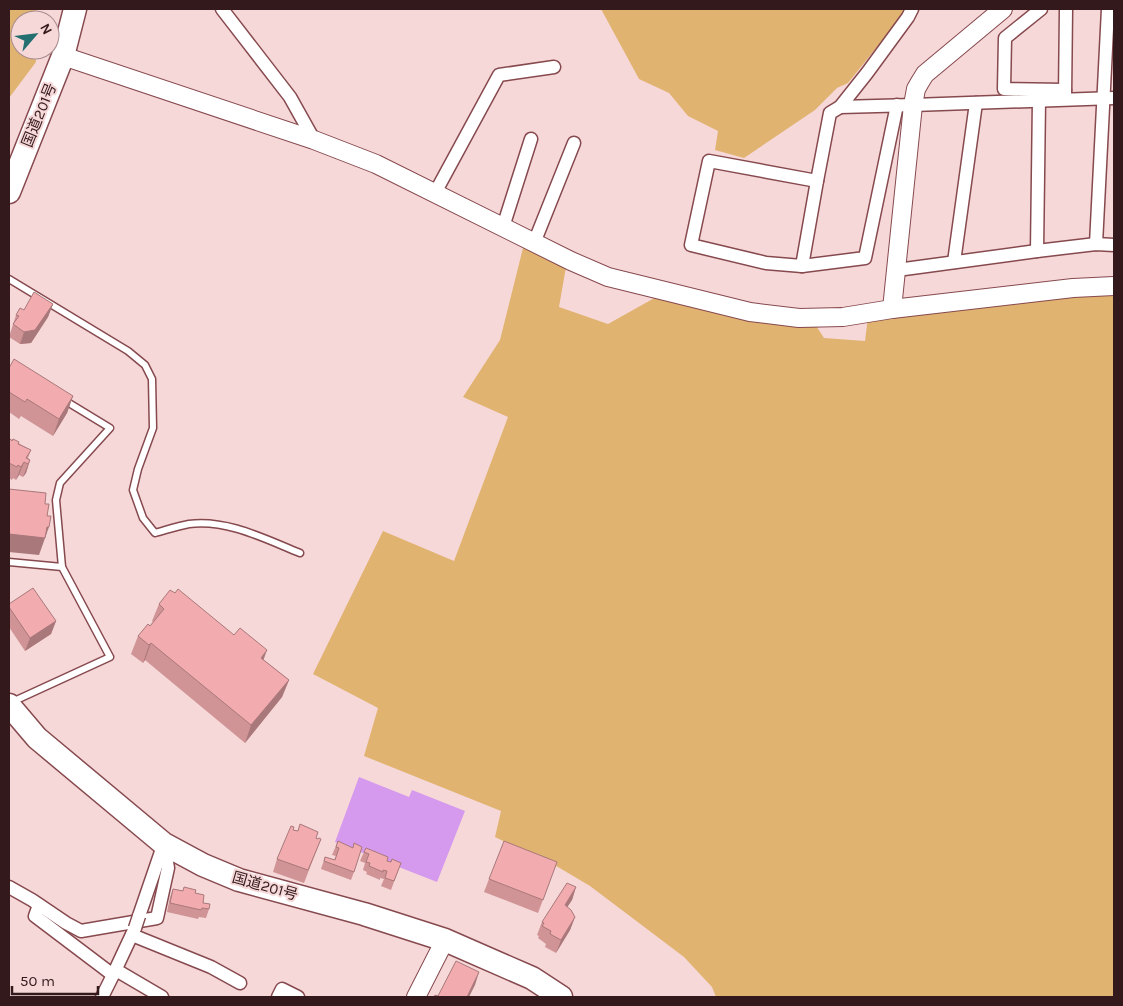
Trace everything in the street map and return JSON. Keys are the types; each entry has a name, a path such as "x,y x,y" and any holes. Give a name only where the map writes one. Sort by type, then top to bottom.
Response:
{"highway":[{"name":"国道201号","path":"9,192 63,56 75,9"},
{"name":"国道201号","path":"9,704 37,738 164,844 203,865 239,880 364,914 445,940 532,978 561,997"}],"street":[{"path":"222,9 290,97 314,140"},
{"path":"802,266 816,181 830,113 840,106 867,73 912,9"},
{"path":"816,181 708,161 691,245 766,262 802,266 865,258 905,105 925,74 1003,9"},
{"path":"1041,9 1005,38 1004,89 1109,98"},
{"path":"1065,95 1066,9"},
{"path":"1096,244 1109,98 1108,9"},
{"path":"63,56 314,140 376,164 534,243 608,277 750,312 799,318 843,317 892,309 1073,288 1114,286"},
{"path":"435,193 499,75 554,67"},
{"path":"840,106 1039,100 1065,95"},
{"path":"1037,251 1039,100"},
{"path":"954,262 976,103"},
{"path":"892,309 896,270 905,105"},
{"path":"503,227 531,139"},
{"path":"534,243 574,143"},
{"path":"896,270 1096,244 1114,245"},
{"path":"9,887 81,931 157,918 168,868 164,844"},
{"path":"102,997 136,926 164,844"},
{"path":"39,905 35,916 115,973 162,997"},
{"path":"136,926 240,983"},
{"path":"416,997 445,940"},
{"path":"278,997 282,989 298,997"}],"lane":[{"path":"9,279 128,350 145,366 152,379 153,428 138,469 133,490 143,518 156,533 189,524 219,524 300,553"},
{"path":"9,704 110,657 62,567 56,500 60,483 110,428 59,397"},
{"path":"9,562 62,567"}],"shaded area":[{"path":"9,9 36,9 10,10 10,60 36,60 36,62 9,98"},
{"path":"601,9 906,9 848,83 837,88 815,110 744,158 715,150 718,131 688,116 669,93 639,79"},
{"path":"523,248 566,267 559,307 608,324 658,296 815,324 824,338 865,341 868,317 1114,292 1114,997 716,997 712,987 684,957 590,886 558,867 495,837 501,811 364,756 378,708 313,674 383,531 454,561 508,417 463,397 500,340"},
{"path":"359,777 409,797 412,790 465,811 437,882 335,842"}],"building":[{"path":"34,292 53,304 35,330 24,332 13,324 19,316 16,315 20,308 24,310"},
{"path":"14,359 73,396 59,419 27,399 25,402 9,392 9,368"},
{"path":"9,438 31,450 26,458 30,460 28,464 24,462 21,467 18,465 17,467 9,463"},
{"path":"9,489 46,493 45,504 49,504 47,516 51,516 45,538 9,534"},
{"path":"33,588 56,621 30,638 9,607 9,604"},
{"path":"178,589 234,635 240,628 267,650 261,658 289,680 251,725 151,643 149,645 138,636 148,624 150,626 164,609 159,604 170,590 175,593"},
{"path":"300,824 318,832 316,838 321,839 308,870 277,859 291,826 294,827 293,830 298,831"},
{"path":"338,841 353,848 354,843 362,847 354,872 324,861 325,857 335,860 339,848 336,847"},
{"path":"504,841 557,862 543,900 489,879"},
{"path":"366,848 388,857 387,861 391,862 392,859 401,863 394,881 385,878 387,871 383,870 383,872 369,866 370,863 366,862 369,854 364,852"},
{"path":"567,883 576,887 565,905 575,917 561,940 550,934 551,931 542,926 544,923 542,922"},
{"path":"184,887 196,890 195,893 204,895 203,903 210,904 209,909 202,908 201,910 170,903 173,889 183,891"},
{"path":"456,961 479,972 467,997 434,997 435,995 438,996"}]}
